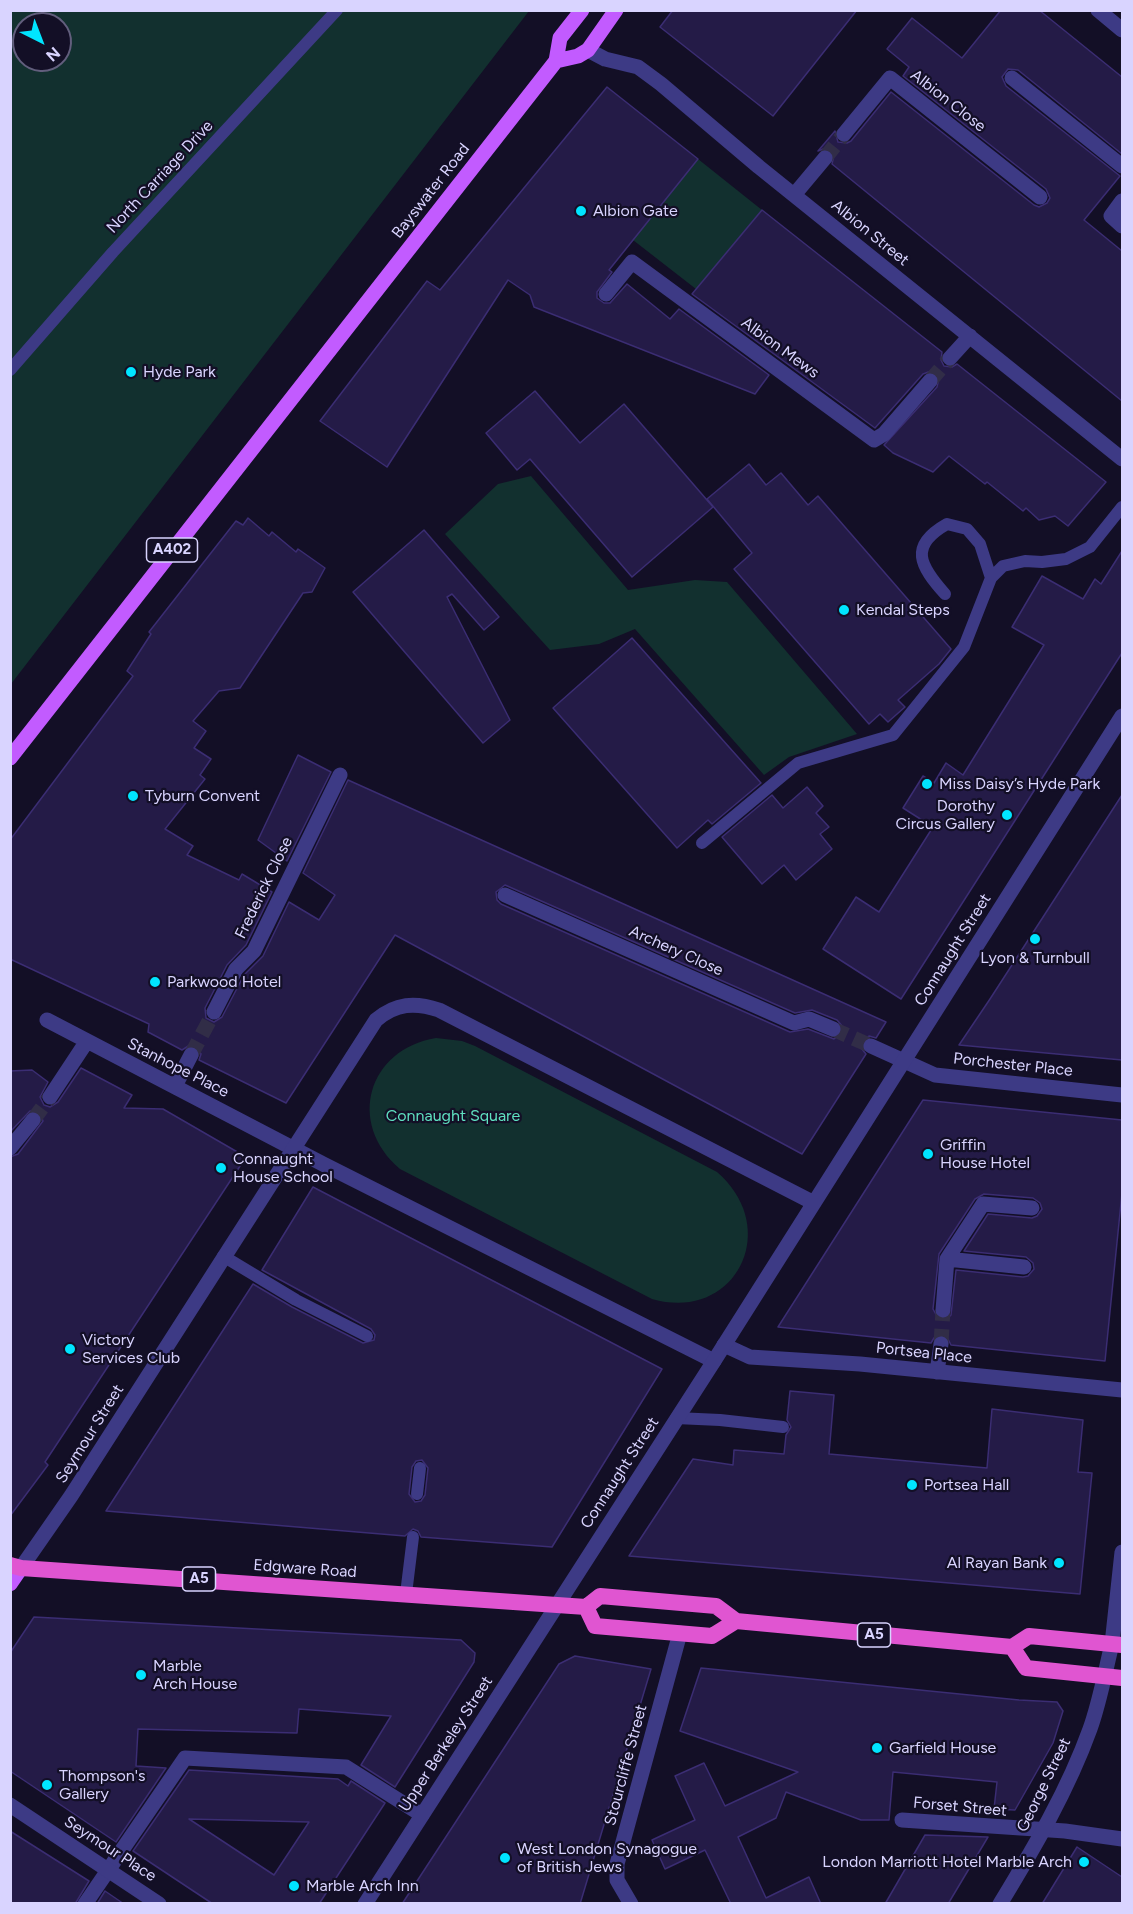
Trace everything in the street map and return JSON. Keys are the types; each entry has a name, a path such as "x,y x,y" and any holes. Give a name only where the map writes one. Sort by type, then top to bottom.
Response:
{"highway":[{"name":"Edgware Road","path":"14,1567 586,1607 600,1596 716,1606 736,1621 1012,1647 1029,1636 1117,1645"},
{"path":"586,1607 595,1626 712,1636 736,1621"},
{"path":"1012,1647 1026,1668 1122,1678"}],"main road":[{"name":"Bayswater Road","path":"10,758 556,61 560,38 582,10"},
{"path":"556,61 578,56 588,50 615,10"},
{"name":"Seymour Street","path":"10,1584 14,1567"}],"street":[{"path":"1098,10 1122,30"},
{"name":"Albion Street","path":"588,50 605,59 638,67 1122,459"},
{"name":"Albion Close","path":"844,134 890,78 1040,197"},
{"path":"1012,78 1122,166"},
{"path":"794,195 825,158"},
{"path":"1122,201 1111,216 1122,226"},
{"name":"Albion Mews","path":"606,294 632,262 874,440 884,434 930,381"},
{"path":"950,358 970,336"},
{"name":"Connaught Street","path":"814,1203 1122,716"},
{"name":"Frederick Close","path":"214,1012 236,969 254,951 340,775"},
{"name":"Archery Close","path":"505,895 795,1023 809,1019 833,1029"},
{"path":"415,1004 440,1010 814,1203 714,1361 292,1148 376,1020 394,1008 415,1004"},
{"name":"Stanhope Place","path":"47,1020 292,1148"},
{"path":"50,1097 87,1041"},
{"path":"871,1046 904,1061"},
{"path":"175,1086 191,1055"},
{"name":"Porchester Place","path":"904,1061 937,1076 1122,1095"},
{"path":"10,1148 33,1120"},
{"name":"Seymour Street","path":"14,1567 71,1496 292,1148"},
{"path":"943,1310 947,1259 983,1204 1032,1208"},
{"path":"947,1259 1024,1267"},
{"path":"937,1372 940,1344"},
{"name":"Portsea Place","path":"724,1345 750,1357 1122,1390"},
{"name":"Connaught Street","path":"557,1605 714,1361"},
{"name":"George Street","path":"1000,1904 1043,1831 1084,1744 1104,1676 1117,1645 1122,1552"},
{"name":"Upper Berkeley Street","path":"365,1904 557,1605"},
{"name":"Stourcliffe Street","path":"631,1904 617,1880 617,1864 680,1633"},
{"path":"85,1904 184,1758 346,1767 422,1815"},
{"name":"Seymour Place","path":"10,1805 159,1904"},
{"name":"Forset Street","path":"902,1820 1065,1831 1122,1839"}],"lane":[{"name":"North Carriage Drive","path":"10,370 113,252 337,10"},
{"path":"702,843 798,763 893,735 964,647 992,578 1003,566 1025,561 1042,562 1066,559 1090,547 1122,507"},
{"path":"945,594 926,573 921,552 930,534 947,524 967,529 980,544 992,578"},
{"path":"223,1256 296,1300 367,1336"},
{"path":"676,1419 720,1420 783,1427"},
{"path":"417,1494 420,1468"},
{"path":"406,1594 413,1537"}],"green space":[{"name":"Hyde Park","path":"11,11 529,11 11,684"},
{"path":"698,159 762,210 696,289 633,240"},
{"path":"531,476 628,590 695,580 727,582 857,734 789,757 764,775 635,629 599,644 550,650 445,534 498,484"},
{"name":"Connaught Square","path":"436,1038 462,1041 475,1046 717,1172 737,1195 746,1219 747,1244 740,1266 726,1284 706,1297 681,1303 652,1299 400,1169 383,1151 373,1131 370,1110 372,1090 380,1072 394,1057 413,1045"}],"building":[{"path":"673,10 857,10 773,116 660,27"},
{"path":"1001,10 1039,10 1122,77 1122,154 1018,70 1008,69 1002,77 1006,86 1120,176 1084,220 1122,251 1122,401 832,164 834,155 831,150 826,148 818,151 835,131 838,142 851,141 891,92 1034,205 1039,207 1047,203 1050,198 1046,189 903,76 909,67 887,49 912,18 962,58"},
{"path":"607,87 698,159 609,270 612,272 597,292 597,298 604,303 610,303 627,284 670,319 679,309 769,375 755,394 534,307 530,295 508,280 387,467 320,421 427,281 440,290"},
{"path":"762,210 942,352 941,360 944,366 952,367 957,364 1106,482 1068,526 1055,516 1039,520 1026,508 1023,511 987,482 985,484 949,456 933,472 893,453 884,445 937,387 939,378 936,373 931,371 923,374 875,428 692,294"},
{"path":"535,391 580,443 624,404 713,507 632,577 530,459 517,470 486,433"},
{"name":"Kendal Steps","path":"749,464 766,485 781,473 808,505 818,496 951,649 939,664 898,700 905,707 888,722 880,714 869,724 734,569 752,553 707,499"},
{"path":"248,518 269,536 272,532 296,552 298,549 325,568 312,592 303,593 240,688 219,691 193,721 206,731 194,748 211,759 200,775 205,779 165,829 193,846 187,855 239,880 242,874 272,892 246,945 227,965 205,1008 206,1018 214,1022 222,1017 244,975 263,956 289,902 319,920 335,895 303,873 348,780 886,1022 876,1038 869,1036 862,1041 861,1048 866,1054 802,1154 395,935 286,1103 199,1060 201,1054 196,1047 190,1045 182,1050 148,1032 149,1024 10,959 10,840 133,676 127,671 151,634 149,632 236,521 243,525","holes":["505,885 795,1013 812,1010 837,1020 843,1027 842,1033 834,1039 808,1029 790,1032 501,904 497,900 496,892"]},
{"path":"424,530 499,617 484,630 452,594 447,597 510,720 483,743 353,592"},
{"path":"1122,551 1122,653 901,999 823,949 856,897 879,912 933,827 903,808 923,776 934,783 946,763 963,775 1044,645 1012,627 1042,576 1083,599 1095,579 1101,584"},
{"path":"632,638 761,783 712,824 708,820 677,848 553,708"},
{"path":"298,755 331,772 287,861 258,840"},
{"path":"807,787 823,806 816,813 829,827 820,834 832,849 796,880 784,865 762,884 722,837 772,795 783,808"},
{"path":"1122,795 1122,1060 959,1045 990,999"},
{"path":"81,1068 132,1095 124,1108 163,1109 246,1157 45,1462 48,1465 10,1516 10,1157 18,1154 43,1121 40,1113 30,1111 10,1132 10,1071 32,1070 48,1082 40,1097 44,1105 50,1107 58,1102"},
{"path":"923,1100 1122,1120 1122,1193 1105,1361 951,1345 947,1337 942,1334 934,1338 931,1343 778,1327","holes":["984,1194 1033,1198 1040,1203 1042,1209 1037,1216 1032,1218 988,1214 964,1251 1026,1257 1033,1263 1034,1269 1028,1276 1023,1277 956,1270 951,1315 947,1319 938,1318 933,1309 939,1254 975,1199"]},
{"path":"313,1187 662,1369 552,1547 421,1537 418,1531 413,1529 405,1536 106,1511 253,1284 292,1307 363,1343 374,1340 375,1335 371,1329 262,1270","holes":["422,1460 428,1468 425,1495 421,1501 415,1502 409,1494 412,1467 416,1461"]},
{"name":"Portsea Hall","path":"790,1391 834,1395 829,1454 987,1468 992,1409 1083,1420 1078,1472 1092,1473 1080,1594 629,1556 693,1459 733,1465 734,1450 784,1454 786,1435 791,1427 787,1420"},
{"path":"34,1617 461,1640 475,1653 474,1662 395,1787 361,1765 391,1716 299,1709 297,1733 138,1729 136,1766 166,1768 116,1842 10,1771 10,1653"},
{"path":"575,1656 651,1669 580,1904 402,1904 559,1664"},
{"path":"701,1668 1057,1702 1063,1711 1053,1743 1015,1810 994,1809 997,1782 893,1772 889,1820 861,1820 786,1792 776,1818 738,1837 766,1898 809,1877 821,1904 731,1904 705,1850 665,1869 652,1840 695,1820 675,1776 704,1763 725,1806 798,1772 680,1731"},
{"path":"189,1770 338,1779 348,1786 351,1781 385,1803 319,1904 213,1904 133,1851","holes":["189,1819 309,1822 274,1875"]},
{"path":"10,1831 89,1881 75,1904 10,1904"},
{"path":"925,1835 988,1837 948,1904 885,1904"},
{"name":"London Marriott Hotel Marble Arch","path":"1077,1847 1122,1877 1122,1904 1042,1904"},
{"path":"105,1891 124,1904 97,1904"}],"tunnel":[{"path":"825,158 844,134"},
{"path":"930,381 950,358"},
{"path":"191,1055 214,1012"},
{"path":"833,1029 871,1046"},
{"path":"33,1120 50,1097"},
{"path":"941,1344 943,1310"}],"place":[{"name":"Albion Gate","path":"581,211"},
{"name":"Hyde Park","path":"131,372"},
{"name":"Kendal Steps","path":"844,610"},
{"name":"Miss Daisy’s Hyde Park","path":"927,784"},
{"name":"Tyburn Convent","path":"133,796"},
{"name":"Dorothy Circus Gallery","path":"1007,815"},
{"name":"Lyon & Turnbull","path":"1035,939"},
{"name":"Parkwood Hotel","path":"155,982"},
{"name":"Griffin House Hotel","path":"928,1154"},
{"name":"Connaught House School","path":"221,1168"},
{"name":"Victory Services Club","path":"70,1349"},
{"name":"Portsea Hall","path":"912,1485"},
{"name":"Al Rayan Bank","path":"1059,1563"},
{"name":"Marble Arch House","path":"141,1675"},
{"name":"Garfield House","path":"877,1748"},
{"name":"Thompson's Gallery","path":"47,1785"},
{"name":"West London Synagogue of British Jews","path":"505,1858"},
{"name":"London Marriott Hotel Marble Arch","path":"1084,1862"},
{"name":"Marble Arch Inn","path":"294,1886"}]}
